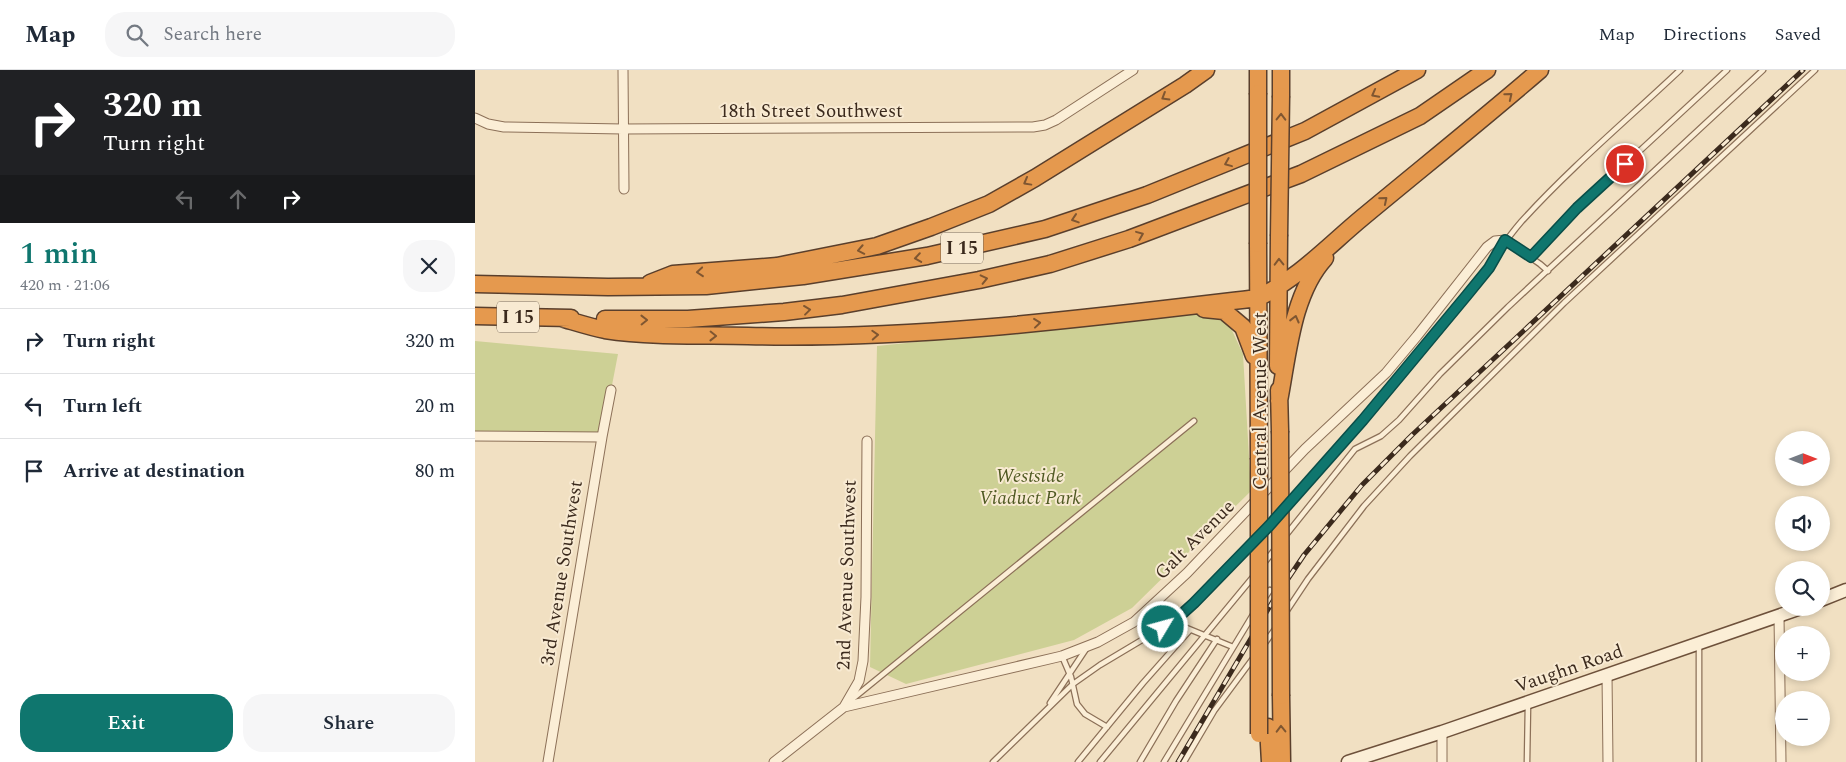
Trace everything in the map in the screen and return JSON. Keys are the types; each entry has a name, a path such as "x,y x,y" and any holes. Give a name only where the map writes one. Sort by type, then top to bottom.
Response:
{"highway":[{"path":"641,287 673,274 777,266 877,246 931,228 989,204 1035,178 1206,70"},
{"name":"Central Avenue West","path":"1258,70 1259,639 1263,730 1259,762"},
{"name":"Central Avenue West","path":"1281,70 1279,401 1282,762"},
{"name":"I 15","path":"475,284 641,287 706,286 803,276 927,256 1045,229 1147,195 1305,131 1417,70"},
{"name":"I 15","path":"475,316 648,320 784,312 910,294 1050,264 1129,239 1301,174 1420,116 1487,70"},
{"path":"561,318 604,330 662,335 847,336 974,330 1258,298 1280,287 1314,260 1360,219 1540,70"},
{"path":"1279,401 1295,318 1304,293 1319,264 1360,219"},
{"path":"1180,307 1224,311 1243,327 1258,368"},
{"path":"1263,730 1270,762"}],"main road":[{"path":"1830,596 1846,590"},
{"name":"Vaughn Road","path":"1348,762 1528,703 1779,616"}],"street":[{"path":"623,70 624,189"},
{"name":"18th Street Southwest","path":"475,118 488,124 504,127 623,129 1033,127 1045,125 1056,120 1133,70"},
{"name":"Galt Avenue","path":"844,707 1062,656 1091,645 1134,622 1187,573 1305,449 1385,373 1417,336 1487,247 1495,241 1505,240"},
{"name":"3rd Avenue Southwest","path":"548,762 611,390"},
{"path":"475,436 602,437"},
{"name":"2nd Avenue Southwest","path":"844,707 859,681 863,661 867,441"},
{"path":"1779,616 1781,762"},
{"path":"1607,675 1608,762"},
{"path":"774,762 844,707"},
{"path":"1442,732 1442,762"}],"lane":[{"path":"993,762 1073,684 1100,665 1173,622 1239,558 1306,486 1467,295 1489,268 1505,240 1570,170 1680,70"},
{"path":"1531,257 1577,208 1727,70"},
{"path":"1100,762 1206,635 1355,449 1381,436 1399,420 1440,374 1763,70"},
{"path":"1184,762 1214,711 1271,634 1308,579 1364,506 1388,479 1564,304 1815,70"},
{"path":"1505,240 1548,271"},
{"path":"844,707 1194,421"},
{"path":"1164,762 1233,647 1270,590"},
{"path":"1173,622 1233,647"},
{"path":"1078,762 1143,683 1190,630"},
{"path":"1140,762 1176,701 1217,639"},
{"path":"1699,644 1699,762"},
{"path":"1046,710 1084,651 1091,645"},
{"path":"1062,656 1070,673 1077,704 1081,711 1107,727"},
{"path":"1527,762 1528,703"}],"green space":[{"name":"Westside Viaduct Park","path":"1203,313 1229,324 1243,354 1251,491 1132,608 1074,640 906,684 870,667 877,346"},
{"path":"475,341 618,354 602,437 475,436"}],"railway":[{"path":"1178,762 1273,601 1304,555 1362,485 1412,435 1803,70"}],"route":[{"path":"1163,627 1173,622 1194,603 1306,486 1489,268 1505,240 1531,257 1577,208 1625,164"}]}
